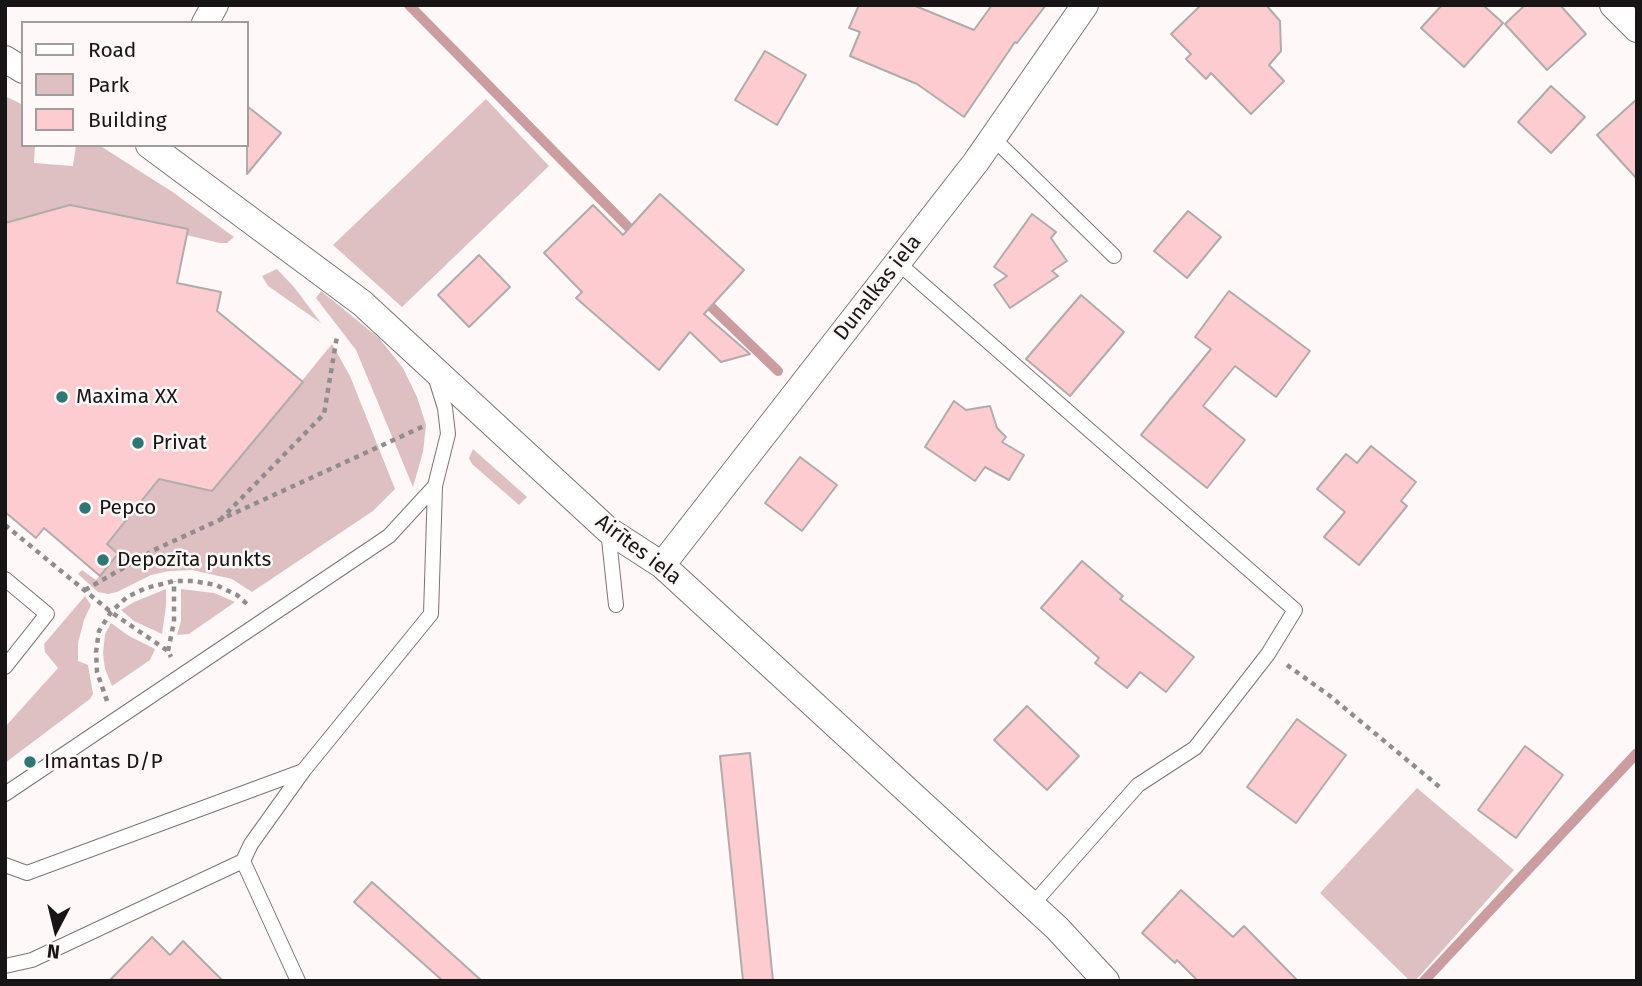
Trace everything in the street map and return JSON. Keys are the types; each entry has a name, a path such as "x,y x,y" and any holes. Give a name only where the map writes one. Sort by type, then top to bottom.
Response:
{"street":[{"path":"206,21 215,5"},
{"name":"Dunalkas iela","path":"662,565 993,138 1085,5"},
{"path":"1613,5 1637,29"},
{"name":"Airītes iela","path":"152,147 362,303 608,530 662,565 1057,928 1106,981"}],"lane":[{"path":"993,138 1114,256"},
{"path":"897,262 1295,610 1268,654 1195,748 1138,785 1032,905"},
{"path":"5,966 32,960 243,861 251,844 304,771 431,614 435,486 448,434 445,408 433,368"},
{"path":"5,794 389,536 435,486"},
{"path":"608,530 617,605"},
{"path":"5,579 47,614 5,667"},
{"path":"5,865 27,873 304,771"},
{"path":"243,861 298,981"}],"path":[{"path":"217,523 324,414 337,336"},
{"path":"85,590 154,550 426,425 448,434"},
{"path":"5,525 111,612 168,652 176,665"},
{"path":"168,652 174,622 174,581"},
{"path":"110,709 101,690 96,652 100,631 111,612 127,597 146,588 174,581 216,585 237,595 254,611"},
{"path":"1268,654 1330,696 1442,789"}],"green space":[{"path":"5,96 21,104 21,147 35,147 34,163 73,166 76,147 102,147 174,193 234,237 227,243 220,243 186,235 5,223"},
{"path":"486,99 549,166 402,307 333,245"},
{"path":"277,269 321,323 268,286 262,276"},
{"path":"321,291 379,338 403,368 417,397 426,425 423,452 413,487 356,350 316,298"},
{"path":"332,344 350,376 395,489 373,511 252,592 232,579 192,570 151,575 108,594 98,592 78,574 82,570 96,580 118,554 107,544 159,479 212,491"},
{"path":"473,449 527,497 519,505 472,464 469,458"},
{"path":"166,589 162,634 134,621 121,610 134,602"},
{"path":"181,589 214,593 235,602 189,634 177,635 181,621"},
{"path":"85,596 91,605 78,643 78,661 88,665 93,694 5,763 5,727 58,668 45,652 44,644"},
{"path":"111,623 155,649 150,660 112,686 105,669 103,653 105,634"},
{"path":"1417,788 1514,870 1415,981 1410,981 1320,893"}],"building":[{"path":"859,5 913,5 974,30 992,5 1046,5 1017,43 1015,42 964,117 917,84 850,56 860,32 849,28"},
{"path":"1201,5 1266,5 1280,21 1281,51 1269,65 1284,81 1251,114 1211,73 1206,79 1186,59 1191,54 1171,34"},
{"path":"1442,5 1483,5 1503,23 1464,67 1421,28"},
{"path":"1525,5 1560,5 1586,34 1547,70 1505,24"},
{"path":"765,51 806,75 777,125 735,100"},
{"path":"1551,86 1585,117 1551,153 1518,122"},
{"path":"1637,99 1637,179 1597,135"},
{"path":"248,107 281,133 247,174 248,147"},
{"path":"660,194 744,270 704,314 750,354 721,362 690,332 659,370 576,298 582,292 544,253 593,205 623,235"},
{"path":"70,205 188,229 177,283 221,292 217,311 303,382 212,491 159,479 107,544 118,554 100,576 44,528 36,538 5,512 5,223"},
{"path":"1188,211 1221,237 1187,278 1154,251"},
{"path":"1032,214 1056,232 1051,238 1067,261 1052,271 1058,276 1010,308 994,285 1007,276 994,267"},
{"path":"479,255 510,287 469,327 438,295"},
{"path":"1229,291 1310,351 1276,397 1235,366 1203,406 1245,440 1207,488 1141,435 1211,349 1195,337"},
{"path":"1081,295 1124,332 1070,396 1026,359"},
{"path":"954,401 966,410 990,406 997,428 1006,437 1002,442 1024,455 1009,480 985,467 975,481 925,447"},
{"path":"1371,446 1416,482 1401,501 1407,506 1359,565 1324,537 1345,512 1317,489 1346,454 1357,463"},
{"path":"800,457 837,485 802,531 765,503"},
{"path":"1082,561 1123,596 1120,599 1194,657 1166,692 1140,672 1127,688 1095,663 1099,658 1041,608"},
{"path":"1027,706 1079,756 1047,790 994,740"},
{"path":"1297,719 1346,755 1296,823 1247,787"},
{"path":"1525,746 1563,775 1516,838 1478,810"},
{"path":"750,753 773,981 743,981 720,756"},
{"path":"372,882 482,981 443,981 354,902"},
{"path":"1181,890 1233,937 1244,926 1298,981 1198,981 1177,960 1175,963 1142,933"},
{"path":"152,937 170,955 183,941 223,981 109,981"}],"waterway":[{"path":"409,5 639,238"},
{"path":"703,299 778,371"},
{"path":"1424,981 1637,753"}],"place":[{"name":"Maxima XX","path":"62,397"},
{"name":"Privat","path":"138,443"},
{"name":"Pepco","path":"85,508"},
{"name":"Depozīta punkts","path":"103,560"},
{"name":"Imantas D/P","path":"30,762"}]}
